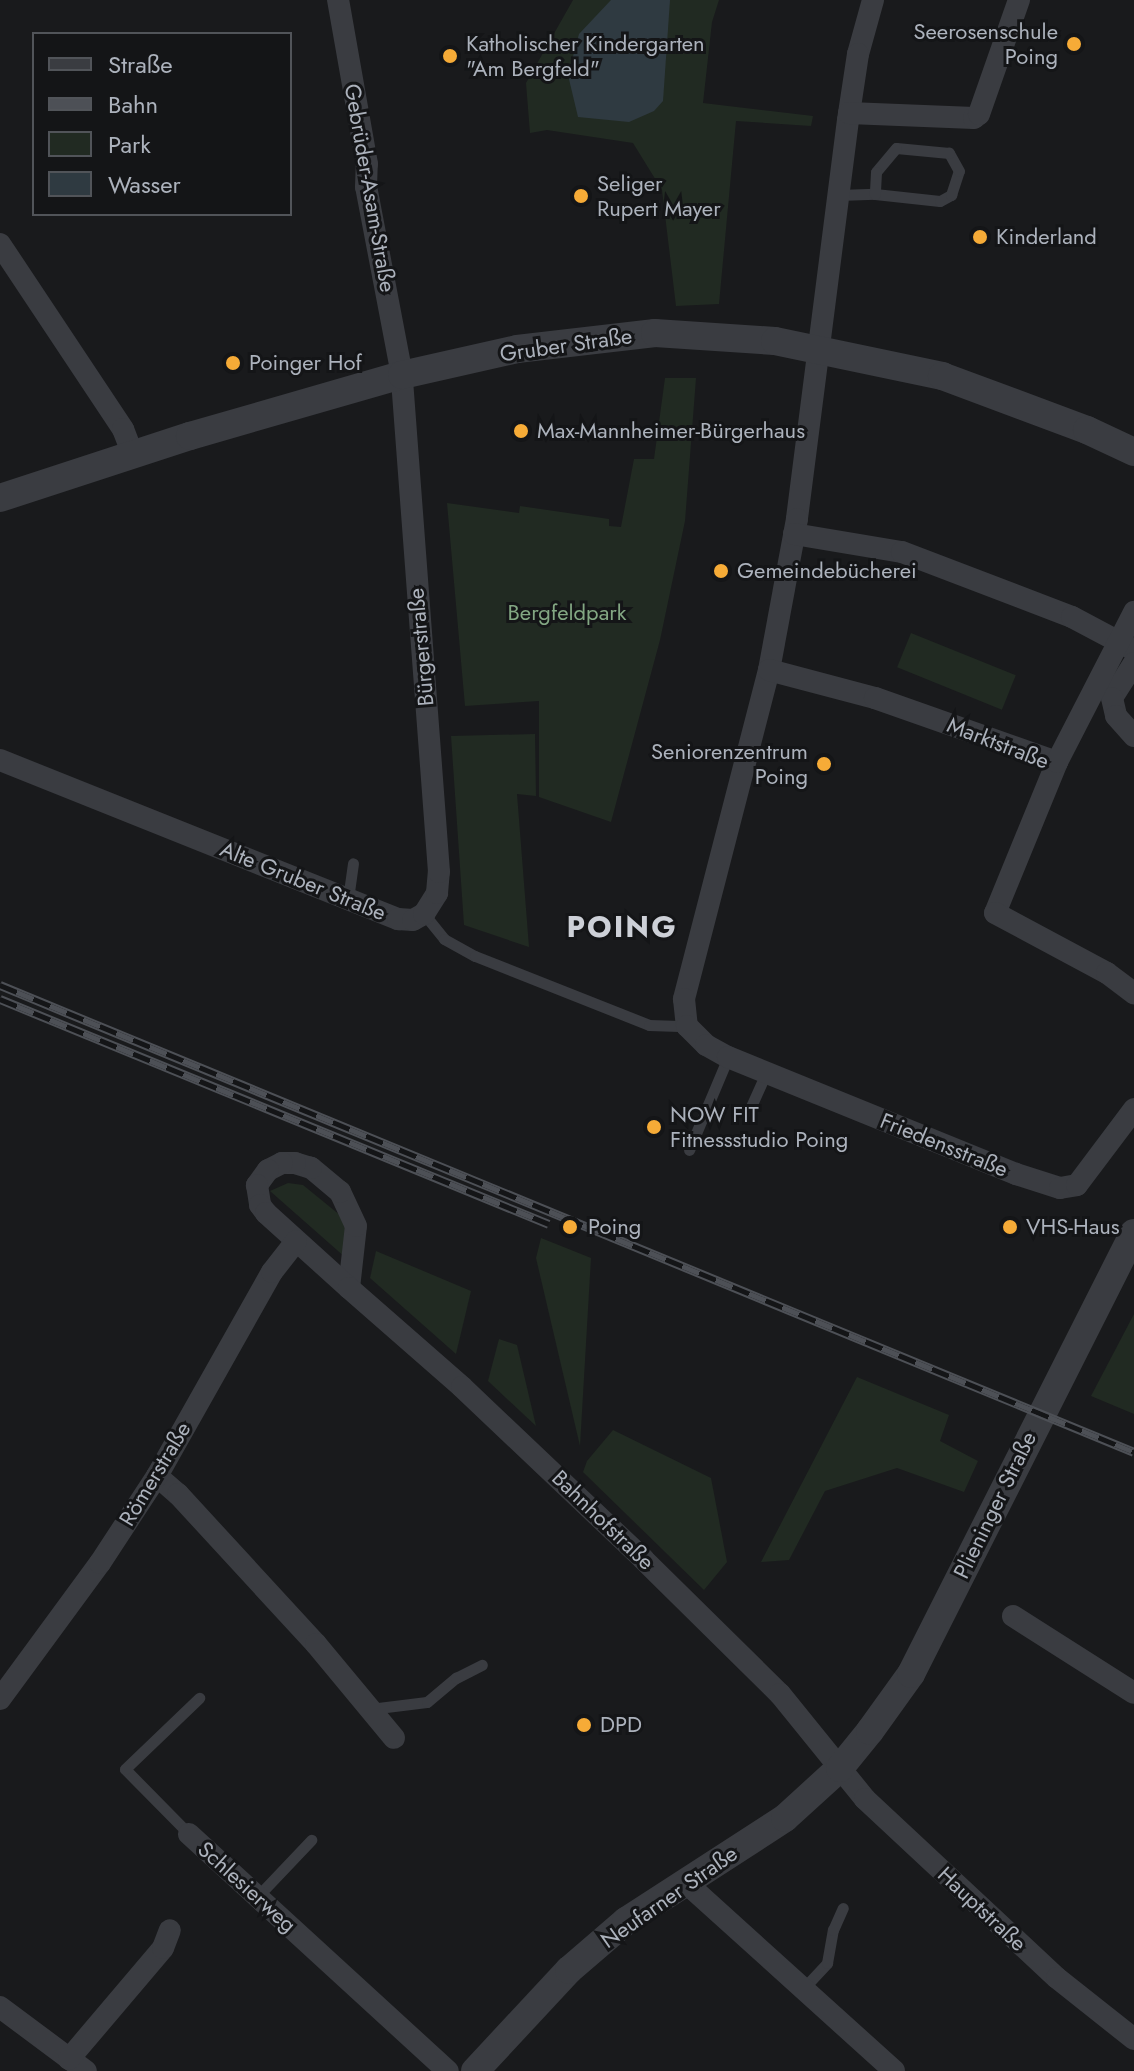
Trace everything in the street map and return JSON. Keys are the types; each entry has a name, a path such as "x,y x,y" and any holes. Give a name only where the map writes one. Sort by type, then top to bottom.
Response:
{"street":[{"name":"Gebrüder-Asam-Straße","path":"338,0 367,164 366,187 402,375"},
{"path":"687,1026 684,999 769,670 794,534 849,113 858,54 873,0"},
{"path":"849,113 974,118 979,114 1019,0"},
{"path":"0,244 123,429 133,455"},
{"name":"Gruber Straße","path":"0,498 402,375 517,349 655,333 817,349 964,382 1134,452"},
{"name":"Bürgerstraße","path":"402,375 439,872 437,893 424,914"},
{"path":"794,534 902,552 1072,617 1126,645"},
{"path":"1057,762 1126,645 1134,612"},
{"path":"1134,663 1112,698 1116,716 1134,736"},
{"name":"Marktstraße","path":"769,670 875,698 1057,762 995,913 1107,973 1134,993"},
{"name":"Alte Gruber Straße","path":"0,760 398,919 413,920 424,914"},
{"name":"Friedensstraße","path":"687,1026 706,1045 728,1057 1016,1174 1060,1188 1077,1185 1134,1109"},
{"name":"Bahnhofstraße","path":"349,1288 356,1226 340,1192 311,1168 282,1163 262,1177 257,1196 266,1213 296,1241 349,1288 462,1387 643,1559 780,1694 840,1768"},
{"name":"Plieninger Straße","path":"840,1768 911,1674 1134,1233"},
{"name":"Römerstraße","path":"0,1699 100,1563 157,1476 272,1272 296,1241"},
{"path":"157,1476 178,1494 316,1644 394,1738"},
{"path":"1013,1616 1134,1693"},
{"name":"Neufarner Straße","path":"475,2071 569,1970 626,1921 785,1818 840,1768"},
{"name":"Hauptstraße","path":"840,1768 865,1799 1057,1978 1134,2039"},
{"name":"Schlesierweg","path":"189,1834 448,2071"},
{"path":"684,1881 802,1991 894,2071"},
{"path":"0,2007 77,2065 163,1948 170,1930"}],"lane":[{"path":"838,195 875,194 940,201 951,195 959,171 949,153 896,148 876,172 875,194"},
{"path":"348,899 353,863"},
{"path":"424,914 444,939 475,956 649,1025 687,1026"},
{"path":"689,1150 728,1057"},
{"path":"749,1111 766,1073"},
{"path":"370,1709 427,1702 456,1678 482,1665"},
{"name":"Schlesierweg","path":"189,1834 125,1769 199,1698"},
{"path":"257,1897 311,1840"},
{"path":"802,1991 827,1963 833,1930 843,1908"}],"green space":[{"path":"573,0 719,0 712,22 703,103 813,116 811,126 736,121 719,304 676,306 662,190 633,143 547,130 530,133 526,83"},
{"name":"Bergfeldpark","path":"665,378 696,378 685,521 660,640 611,822 539,797 539,701 465,706 447,503 519,513 520,506 609,519 609,526 621,527 634,459 654,459"},
{"path":"911,633 1016,675 1002,710 897,667"},
{"path":"535,734 536,796 517,794 529,947 464,925 451,736"},
{"path":"288,1183 303,1185 346,1220 346,1258 270,1191"},
{"path":"541,1238 591,1258 580,1446 536,1258"},
{"path":"376,1251 471,1291 456,1354 370,1278"},
{"path":"1134,1314 1134,1414 1091,1396"},
{"path":"499,1339 517,1345 536,1426 488,1381"},
{"path":"857,1377 949,1415 940,1441 978,1461 964,1492 897,1468 825,1491 789,1560 761,1562"},
{"path":"613,1430 711,1478 727,1562 704,1590 583,1472 587,1461"}],"water":[{"path":"611,0 670,0 663,101 654,111 629,122 578,117 568,75 579,34"}],"railway":[{"path":"0,985 1134,1452"},
{"path":"0,999 549,1224"}],"place":[{"name":"Seerosenschule Poing","path":"1074,44"},
{"name":"Katholischer Kindergarten \"Am Bergfeld\"","path":"450,56"},
{"name":"Seliger Rupert Mayer","path":"581,196"},
{"name":"Kinderland","path":"980,237"},
{"name":"Poinger Hof","path":"233,363"},
{"name":"Max-Mannheimer-Bürgerhaus","path":"521,431"},
{"name":"Gemeindebücherei","path":"721,571"},
{"name":"Seniorenzentrum Poing","path":"824,764"},
{"name":"NOW FIT Fitnessstudio Poing","path":"654,1127"},
{"name":"Poing","path":"570,1227"},
{"name":"VHS-Haus","path":"1010,1227"},
{"name":"DPD","path":"584,1725"}],"district":[{"name":"POING","path":"622,927"}]}
